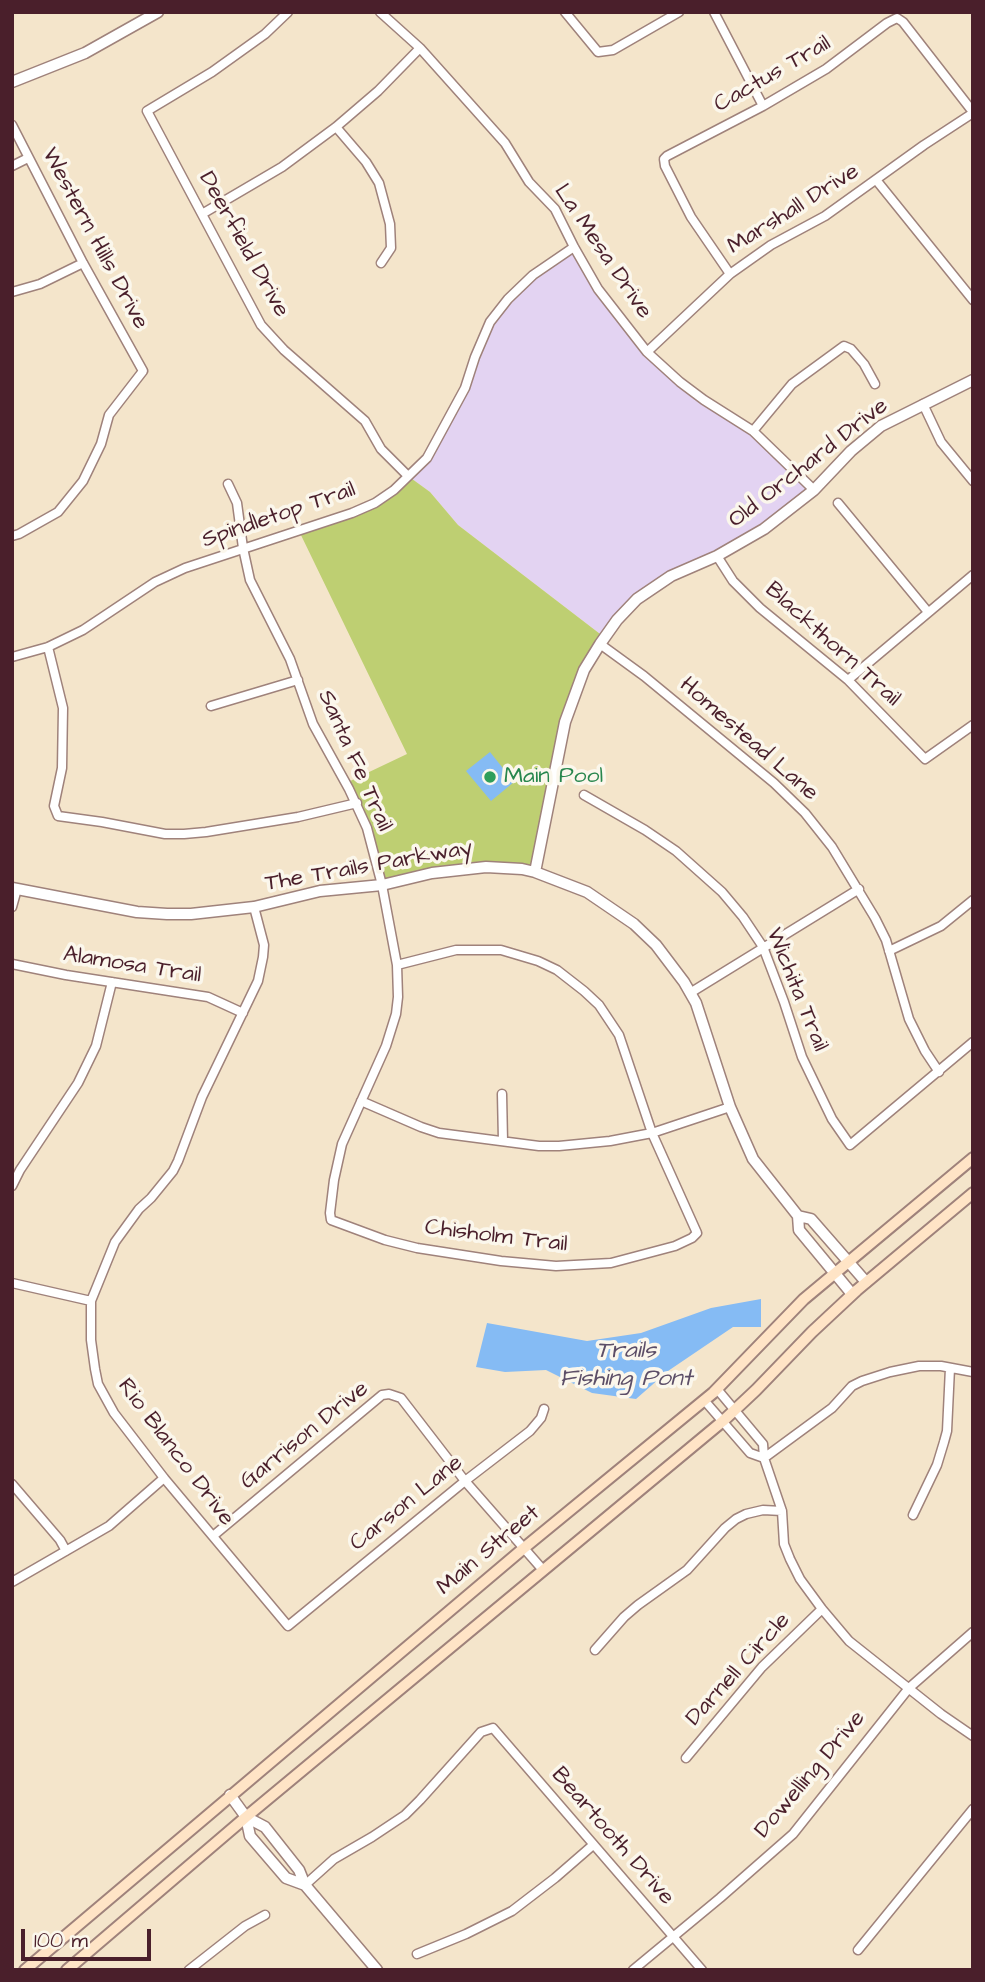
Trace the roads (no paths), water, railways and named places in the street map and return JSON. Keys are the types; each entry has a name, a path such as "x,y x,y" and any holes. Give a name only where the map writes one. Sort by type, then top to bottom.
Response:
{"main road":[{"name":"Main Street","path":"25,1970 524,1548 717,1389 804,1299 973,1158"},
{"path":"67,1970 246,1817 723,1420 852,1294 973,1193"}],"street":[{"path":"12,82 85,54 158,12"},
{"name":"Deerfield Drive","path":"288,12 265,34 212,72 147,111 261,325 284,350 365,421 382,449 408,476"},
{"name":"La Mesa Drive","path":"380,12 420,48 505,143 529,182 555,209 573,247 598,289 647,352 680,382 753,430 814,490"},
{"path":"565,12 597,52 613,50 678,12"},
{"path":"714,12 763,106"},
{"name":"Cactus Trail","path":"730,274 691,217 664,159 826,69 897,18 903,22 973,112"},
{"path":"202,214 282,167 335,127 378,92 420,48"},
{"name":"Marshall Drive","path":"647,352 730,274 771,246 825,216 973,112"},
{"name":"Western Hills Drive","path":"12,125 83,263 143,371 109,415 101,443 83,481 58,512 12,536"},
{"path":"335,127 366,162 379,183 390,223 391,241 391,248 381,263"},
{"path":"12,166 28,158"},
{"path":"877,181 973,300"},
{"name":"Spindletop Trail","path":"12,657 48,648 83,630 155,582 185,568 352,513 375,503 394,490 427,458 464,388 490,321 533,275 573,247"},
{"path":"12,292 40,285 83,263"},
{"path":"753,430 792,384 844,346 864,363 875,384"},
{"name":"Old Orchard Drive","path":"535,872 565,722 584,670 617,620 637,599 671,576 717,556 764,529 814,490 851,451 881,426 973,380"},
{"path":"923,404 941,442 973,481"},
{"name":"Santa Fe Trail","path":"228,484 237,503 250,580 290,659 313,724 357,803 367,828 382,885 397,964 396,1014 386,1046 342,1144 334,1180 331,1220"},
{"path":"838,503 928,612"},
{"name":"Blackthorn Trail","path":"717,556 733,581 760,608 848,680 925,759 972,729"},
{"path":"848,680 973,575"},
{"name":"Homestead Lane","path":"600,644 644,676 774,783 805,813 832,846 886,940 909,1019 939,1072"},
{"path":"48,648 63,708 62,768 54,806 58,816 165,834 184,834 298,817 357,803"},
{"path":"211,706 299,680"},
{"name":"Wichita Trail","path":"583,794 645,830 691,863 722,892 743,917 762,947 802,1057 832,1119 849,1145 939,1072"},
{"name":"The Trails Parkway","path":"15,888 137,912 167,914 254,907 320,891 382,885 432,873 470,868 522,869 587,892 634,924 672,965 696,1003 730,1107 753,1159 797,1216 799,1230 852,1294"},
{"path":"12,907 15,888"},
{"path":"690,993 859,889"},
{"path":"888,951 941,926 973,900"},
{"name":"Rio Blanco Drive","path":"254,907 264,945 258,981 202,1097 173,1171 139,1209 115,1242 91,1301 91,1353 98,1384 114,1413 164,1478 288,1626"},
{"path":"397,964 456,950 484,949 514,952 557,970 599,1005 619,1035 652,1133"},
{"name":"Alamosa Trail","path":"12,964 208,998 243,1013"},
{"path":"12,1186 78,1083 96,1046 112,982"},
{"path":"939,1072 973,1042"},
{"path":"502,1094 503,1141"},
{"path":"361,1101 421,1128 439,1133 559,1146 610,1141 652,1133 730,1107"},
{"name":"Chisholm Trail","path":"331,1220 385,1240 417,1248 501,1261 556,1266 611,1263 675,1246 697,1233 652,1133"},
{"name":"The Trails Parkway","path":"797,1216 811,1219 866,1282"},
{"path":"12,1283 91,1301"},
{"path":"764,1458 832,1408 852,1386 862,1381 919,1366 973,1372"},
{"path":"913,1515 937,1465 944,1442 950,1368"},
{"path":"717,1389 763,1444 764,1458 782,1511 784,1544 800,1579 822,1609 849,1641 973,1736"},
{"name":"Garrison Drive","path":"213,1536 383,1395 401,1398 465,1481"},
{"path":"704,1400 750,1453 764,1458"},
{"name":"Carson Lane","path":"288,1626 530,1431 541,1418 544,1409"},
{"path":"12,1582 109,1526 164,1478"},
{"path":"465,1481 543,1570"},
{"path":"12,1484 60,1540 66,1552"},
{"path":"596,1650 624,1617 694,1564 736,1519 763,1510 782,1511"},
{"name":"Darnell Circle","path":"686,1758 767,1662 822,1609"},
{"name":"Dowelling Drive","path":"634,1970 793,1834 909,1688 973,1632"},
{"name":"Beartooth Drive","path":"305,1885 334,1859 405,1815 481,1732 493,1728 702,1970"},
{"path":"230,1795 246,1817 250,1836 286,1878 305,1885"},
{"path":"858,1950 973,1809"},
{"path":"246,1817 265,1827 299,1870 305,1885 377,1970"},
{"path":"417,1954 512,1911 593,1845"},
{"path":"189,1970 245,1926 265,1915"}],"water":[{"name":"Main Pool","path":"490,752 514,782 491,801 466,771"},
{"name":"Trails Fishing Pont","path":"761,1299 761,1327 733,1327 668,1371 636,1399 592,1393 546,1370 505,1372 476,1367 487,1323 587,1341 641,1333 711,1308"}],"place":[{"name":"Main Pool","path":"490,777"}]}
